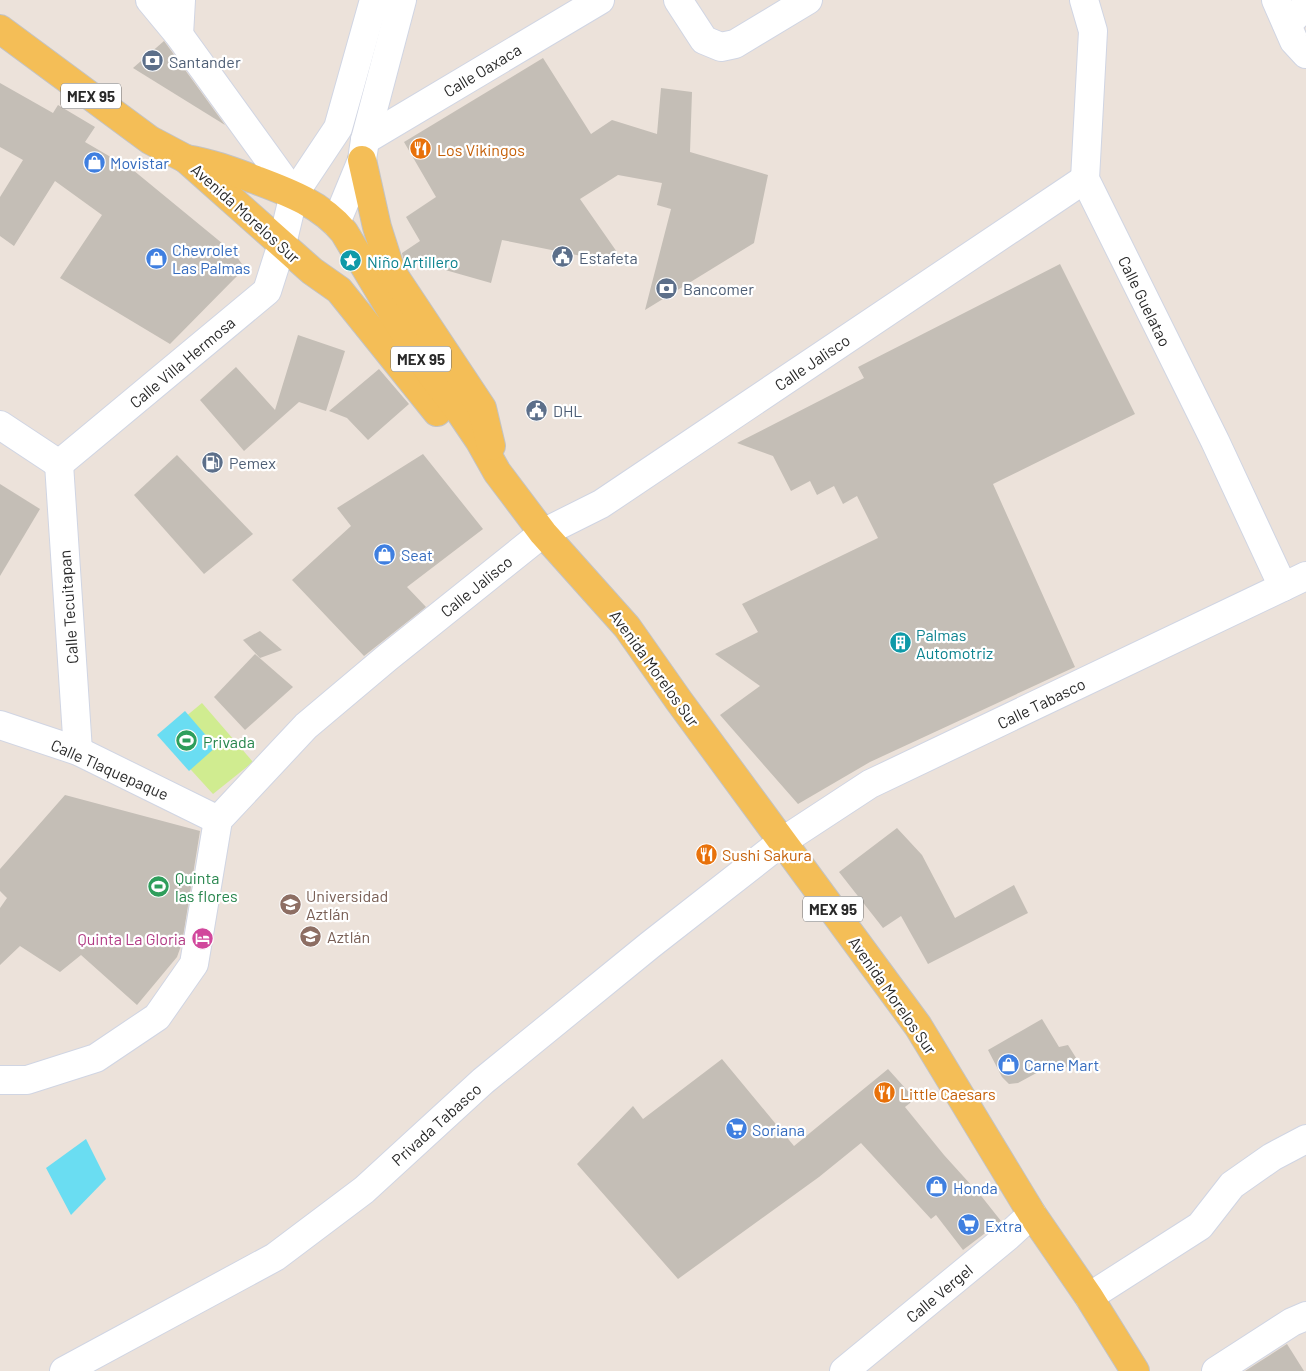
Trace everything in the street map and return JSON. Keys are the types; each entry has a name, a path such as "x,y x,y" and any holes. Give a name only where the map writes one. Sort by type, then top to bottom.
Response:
{"main road":[{"name":"MEX 95","path":"0,29 150,140 186,159"},
{"path":"363,150 377,227 391,271 482,408 497,472"},
{"name":"Avenida Morelos Sur","path":"186,159 211,163 294,194 317,207 336,223 350,241 415,349 479,440 497,472 543,533 628,627 679,701 918,1026 1032,1214 1089,1297 1135,1371"},
{"name":"Avenida Morelos Sur","path":"186,159 312,271 340,290 467,453 497,472"}],"street":[{"path":"150,0 179,35 294,194 338,128 374,0"},
{"path":"179,35 181,0"},
{"path":"336,223 363,150 402,0"},
{"name":"Calle Oaxaca","path":"363,150 600,0"},
{"path":"678,0 704,40 721,47 735,44 808,0"},
{"path":"1084,0 1093,31 1084,179"},
{"path":"1290,10 1294,41 1306,54"},
{"name":"Calle Jalisco","path":"218,820 306,726 388,657 543,533 601,504 1084,179"},
{"name":"Calle Guelatao","path":"1084,179 1215,441 1294,582"},
{"name":"Calle Villa Hermosa","path":"59,464 267,291 282,244 294,194"},
{"path":"0,425 59,464"},
{"name":"Calle Tecuitapan","path":"59,464 78,751"},
{"name":"Calle Tabasco","path":"783,841 870,784 1294,582"},
{"name":"Calle Tlaquepaque","path":"0,725 78,751 218,820"},
{"path":"0,1080 27,1080 96,1058 157,1017 194,964 218,820"},
{"name":"Privada Tabasco","path":"64,1371 275,1257 364,1190 484,1081 650,945 783,841"},
{"path":"1089,1297 1200,1226 1232,1185 1272,1157 1306,1139"},
{"name":"Calle Vergel","path":"844,1371 1007,1237 1032,1214"},
{"path":"1216,1371 1292,1322 1306,1316"}],"green space":[{"path":"202,703 253,762 213,794 161,737"}],"water":[{"name":"Privada","path":"185,711 216,747 189,771 157,735"},
{"path":"86,1139 106,1179 71,1215 46,1168"}],"building":[{"path":"164,41 167,45 225,125 133,68"},
{"path":"543,58 591,134 612,120 657,134 661,88 692,92 690,152 768,175 754,243 645,310 671,209 657,205 662,183 618,175 580,199 626,265 502,240 491,283 403,258 402,253 420,241 406,217 436,197 404,142"},
{"name":"Chevrolet Las Palmas","path":"0,83 53,113 58,105 95,127 85,142 133,170 234,253 242,264 240,273 170,344 60,278 102,215 55,181 14,246 0,236 0,197 23,160 0,147"},
{"path":"1060,264 1135,414 993,484 1075,667 870,762 798,804 720,715 760,686 715,654 758,632 742,604 878,538 857,496 843,504 834,486 817,495 810,481 791,491 773,456 737,443 864,378 858,367"},
{"path":"298,335 345,351 326,411 299,402 244,451 200,400 236,367 275,410"},
{"path":"379,369 409,404 368,440 347,418 329,411"},
{"name":"Seat","path":"423,454 483,529 407,587 426,607 364,656 292,580 351,526 337,508"},
{"path":"177,455 253,534 204,574 134,495"},
{"path":"0,484 40,509 0,576"},
{"path":"260,631 282,650 260,658 243,640"},
{"path":"255,654 293,687 245,730 214,697"},
{"name":"Quinta las flores","path":"65,795 200,831 182,943 177,957 137,1005 81,955 60,972 20,946 0,965 0,908 7,898 0,891 0,869"},
{"path":"897,828 922,855 955,918 1014,885 1028,913 928,964 901,916 883,928 839,872"},
{"path":"1042,1019 1059,1047 1068,1045 1078,1061 1059,1071 1053,1064 1018,1083 1009,1084 1002,1077 988,1050"},
{"path":"722,1059 794,1146 888,1069 915,1099 905,1107 1001,1221 963,1250 936,1215 931,1219 861,1143 819,1177 678,1279 577,1164 633,1106 643,1119"},
{"path":"1287,1344 1304,1371 1245,1371"}],"place":[{"name":"Santander","path":"153,61"},
{"name":"Los Vikingos","path":"421,149"},
{"name":"Movistar","path":"94,162"},
{"name":"Estafeta","path":"563,257"},
{"name":"Chevrolet Las Palmas","path":"156,258"},
{"name":"Niño Artillero","path":"351,261"},
{"name":"Bancomer","path":"667,288"},
{"name":"DHL","path":"537,410"},
{"name":"Pemex","path":"213,462"},
{"name":"Seat","path":"385,554"},
{"name":"Palmas Automotriz","path":"900,643"},
{"name":"Privada","path":"187,741"},
{"name":"Sushi Sakura","path":"706,854"},
{"name":"Quinta las flores","path":"159,886"},
{"name":"Universidad Aztlán","path":"290,904"},
{"name":"Aztlán","path":"311,936"},
{"name":"Quinta La Gloria","path":"202,938"},
{"name":"Carne Mart","path":"1008,1064"},
{"name":"Little Caesars","path":"884,1093"},
{"name":"Soriana","path":"736,1129"},
{"name":"Honda","path":"937,1187"},
{"name":"Extra","path":"969,1225"}]}
